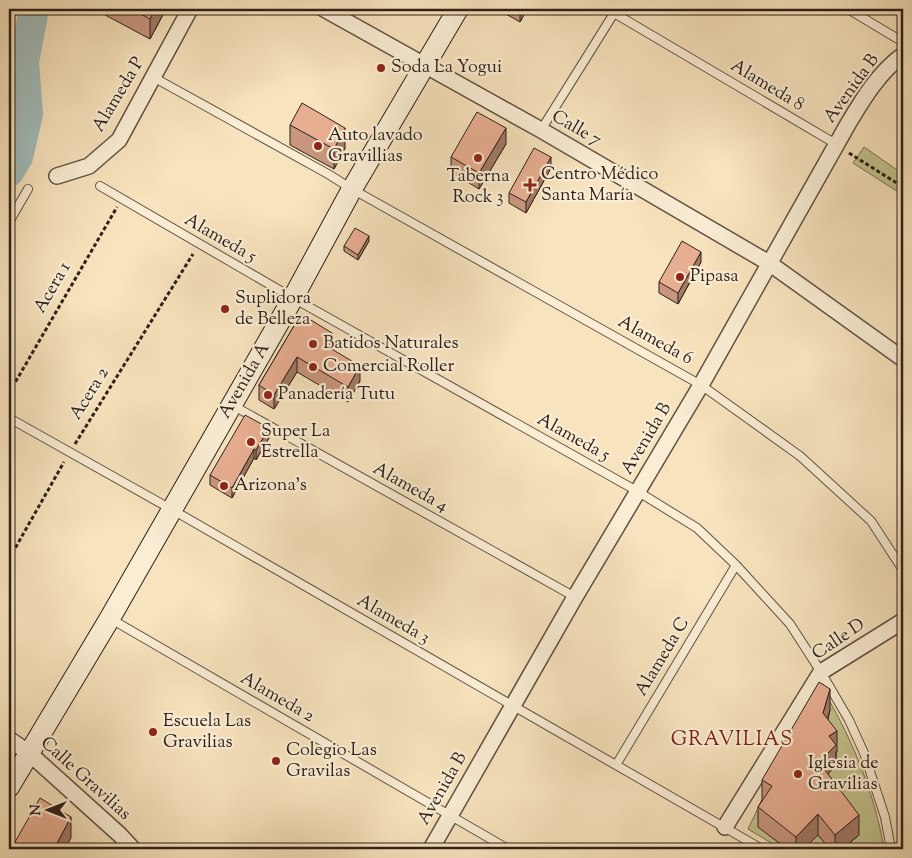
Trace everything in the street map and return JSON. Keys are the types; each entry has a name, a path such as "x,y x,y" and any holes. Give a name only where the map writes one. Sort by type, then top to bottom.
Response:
{"street":[{"name":"Alameda P","path":"57,176 89,166 119,140 190,9"},
{"name":"Calle 7","path":"324,9 540,130 769,263 903,359"},
{"name":"Avenida A","path":"9,787 110,618 352,189 458,9"},
{"name":"Avenida B","path":"431,849 575,597 701,384 836,144 864,98 891,64 903,55"},
{"name":"Calle D","path":"725,827 821,672 903,621"},
{"name":"Calle Gravilias","path":"9,739 29,753 133,849"}],"lane":[{"path":"848,9 903,42"},
{"path":"540,130 616,11"},
{"name":"Alameda 8","path":"616,11 836,144"},
{"path":"153,77 352,189"},
{"name":"Alameda 5","path":"100,186 292,298 637,491 697,528 736,565 790,624 821,672 849,720 864,754 884,817 891,849"},
{"path":"9,222 28,189"},
{"name":"Alameda 6","path":"352,189 701,384 800,456 871,521 903,570"},
{"name":"Alameda 4","path":"231,404 575,597"},
{"name":"Alameda 3","path":"9,418 762,849"},
{"name":"Alameda C","path":"616,765 736,565"},
{"name":"Alameda 2","path":"110,618 508,849"}],"path":[{"path":"836,144 903,187"},
{"name":"Acera 1","path":"9,393 122,198"},
{"name":"Acera 2","path":"9,559 69,453 199,245"}],"shaded area":[{"path":"864,147 903,174 903,195 853,163"},
{"path":"826,695 846,732 862,770 875,809 884,849 842,849 858,835 814,777 829,756 837,751 823,734"},
{"path":"762,800 772,806 787,849 781,849 748,829"},
{"path":"818,835 830,849 804,849"}],"building":[{"path":"132,9 155,9 150,19"},
{"path":"302,103 345,128 334,149 290,125"},
{"path":"477,112 506,128 479,173 451,157"},
{"path":"534,148 551,157 526,202 509,193"},
{"path":"355,228 369,236 358,255 344,246"},
{"name":"Pipasa","path":"682,241 701,252 678,293 659,282"},
{"path":"301,314 332,333 325,345 360,366 348,387 297,357 274,395 259,385"},
{"path":"245,415 269,428 256,450 254,449 232,488 210,475"},
{"name":"Iglesia de Gravilias","path":"819,682 830,689 823,713 837,731 829,736 836,745 819,762 859,815 835,835 818,814 796,837 758,807 772,786 762,780"},
{"path":"40,798 71,817 54,849 11,849"}],"waterway":[{"path":"9,172 18,157 28,114 24,62 34,9"}],"place":[{"name":"Soda La Yogui","path":"381,68"},
{"name":"Auto lavado Gravillias","path":"318,146"},
{"name":"Taberna Rock 3","path":"478,158"},
{"name":"Centro Médico Santa María","path":"530,185"},
{"name":"Pipasa","path":"680,277"},
{"name":"Suplidora de Belleza","path":"225,309"},
{"name":"Batidos Naturales","path":"313,344"},
{"name":"Comercial Roller","path":"313,367"},
{"name":"Panadería Tutu","path":"268,395"},
{"name":"Super La Estrella","path":"251,442"},
{"name":"Arizona's","path":"224,486"},
{"name":"Escuela Las Gravilias","path":"153,732"},
{"name":"Colegio Las Gravilas","path":"276,761"},
{"name":"Iglesia de Gravilias","path":"798,774"}],"district":[{"name":"GRAVILIAS","path":"732,740"}]}
